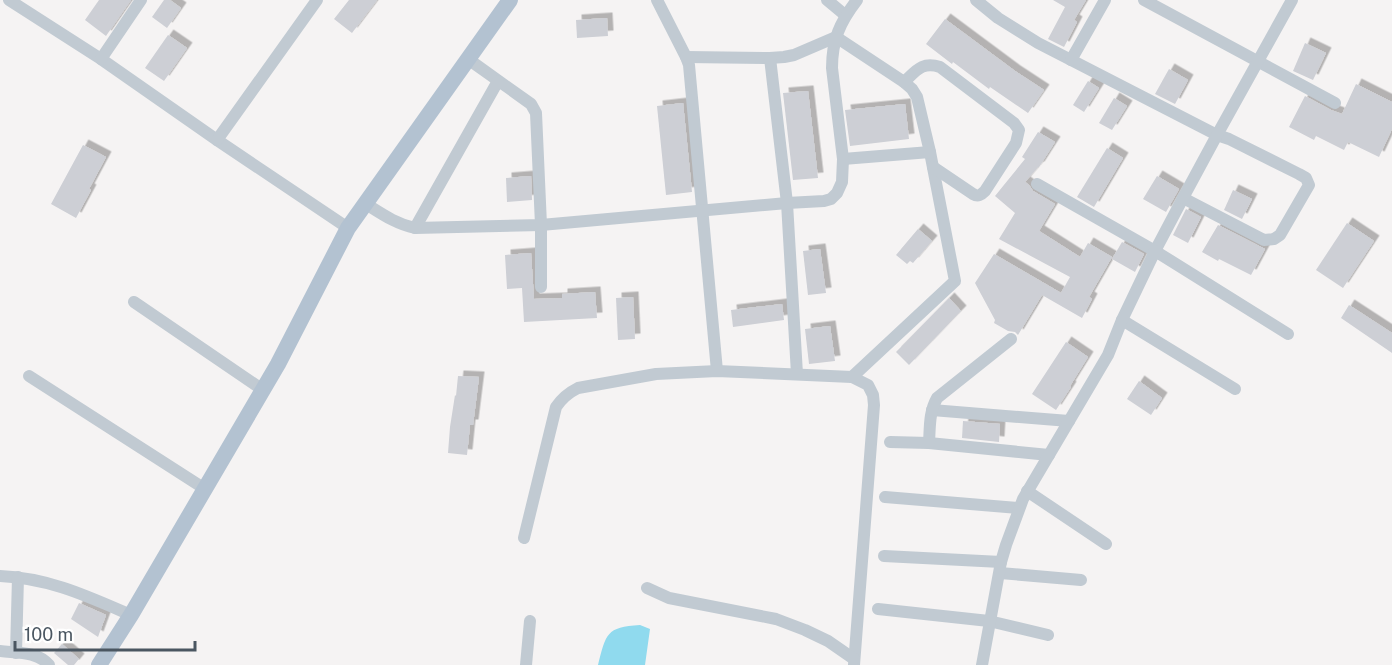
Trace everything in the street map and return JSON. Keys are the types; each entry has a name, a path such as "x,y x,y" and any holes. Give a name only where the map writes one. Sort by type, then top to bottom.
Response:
{"main road":[{"path":"99,665 206,489 278,364 348,228 475,65 510,0"}],"street":[{"path":"9,0 101,59 348,228"},
{"path":"101,59 141,0"},
{"path":"217,140 317,0"},
{"path":"657,0 686,57 690,76 717,370"},
{"path":"827,0 845,15"},
{"path":"366,204 401,225 415,228 541,225 824,201 837,193 842,182 843,159 832,53 845,15 857,0"},
{"path":"976,0 998,18 1028,37 1217,135 1299,174 1306,178 1309,184 1281,235 1274,240 1264,240 1183,198"},
{"path":"1071,60 1105,0"},
{"path":"1144,0 1335,103"},
{"path":"982,665 1000,568 1019,508 1108,355 1155,251 1292,0"},
{"path":"686,57 770,58 794,55 836,37"},
{"path":"836,37 904,82 912,89 916,97 930,152 955,281 852,377"},
{"path":"770,58 787,203 797,374"},
{"path":"904,82 922,66 931,64 939,67 1014,123 1019,130 1016,143 981,195 976,196 933,167"},
{"path":"475,65 531,105 536,113 541,287"},
{"path":"415,228 498,81"},
{"path":"843,159 930,152"},
{"path":"1037,184 1155,251 1288,333"},
{"path":"134,302 263,390"},
{"path":"1122,320 1235,389"},
{"path":"929,443 932,410 937,398 1011,339"},
{"path":"524,538 556,407 562,398 578,388 656,374 717,370 852,377 868,385 873,395 874,405 854,662"},
{"path":"29,376 206,489"},
{"path":"932,410 1069,421"},
{"path":"890,442 929,443 1049,455"},
{"path":"1027,491 1106,544"},
{"path":"885,496 1019,508"},
{"path":"884,556 1000,568 1081,580"},
{"path":"0,576 55,584 131,615"},
{"path":"16,653 18,577"},
{"path":"647,588 669,598 776,620 804,630 828,641 854,662"},
{"path":"878,609 990,621 1048,635"},
{"path":"526,665 530,621"},
{"path":"0,651 34,655 49,665"}],"water":[{"path":"640,625 650,629 645,665 598,665 609,634 620,628"}],"building":[{"path":"99,0 131,0 106,36 85,20"},
{"path":"164,0 170,0 181,8 167,28 152,17"},
{"path":"349,0 377,0 352,33 334,19"},
{"path":"1053,0 1086,0 1074,20 1077,22 1064,47 1048,39 1065,7"},
{"path":"607,18 608,36 577,38 576,20"},
{"path":"945,19 1044,90 1028,113 990,87 989,89 953,62 952,64 926,44"},
{"path":"168,35 187,48 164,81 145,68"},
{"path":"1305,43 1326,53 1313,80 1293,71"},
{"path":"1169,69 1188,80 1175,104 1155,94"},
{"path":"1088,81 1099,88 1084,112 1073,105"},
{"path":"1356,84 1392,102 1392,129 1379,157 1348,142 1344,150 1316,136 1314,140 1289,127 1305,96 1342,114"},
{"path":"808,91 818,178 793,180 783,93"},
{"path":"1114,98 1127,106 1112,130 1099,123"},
{"path":"683,103 692,192 666,195 657,106"},
{"path":"905,104 909,139 850,146 845,110"},
{"path":"1038,132 1055,142 1039,167 1025,182 1033,191 1055,204 1039,231 1080,257 1088,243 1112,257 1089,297 1092,299 1082,318 1042,295 1018,335 994,323 995,320 975,283 994,254 1061,293 1070,277 999,239 1015,213 995,196 1025,159 1022,157"},
{"path":"83,145 106,157 76,218 51,204"},
{"path":"1107,148 1123,158 1094,207 1077,197"},
{"path":"531,176 532,200 507,202 506,178"},
{"path":"1157,176 1179,189 1166,212 1143,199"},
{"path":"1233,190 1252,199 1242,219 1224,210"},
{"path":"1186,209 1201,217 1188,243 1173,235"},
{"path":"1347,223 1374,241 1343,288 1316,270"},
{"path":"1218,225 1265,249 1251,275 1202,252"},
{"path":"918,229 932,241 913,263 910,261 907,264 896,255"},
{"path":"1122,242 1144,254 1135,272 1112,259"},
{"path":"820,249 826,293 808,295 803,251"},
{"path":"531,253 534,299 562,298 562,294 595,292 597,318 524,322 522,288 507,289 505,255"},
{"path":"633,297 635,339 618,340 616,298"},
{"path":"949,298 961,311 909,365 896,352"},
{"path":"782,304 784,320 733,327 731,310"},
{"path":"1349,305 1392,333 1392,353 1341,318"},
{"path":"830,326 835,361 809,364 805,329"},
{"path":"1066,342 1088,357 1056,410 1032,394"},
{"path":"458,376 479,377 467,455 448,453"},
{"path":"1139,381 1162,398 1151,415 1127,399"},
{"path":"963,421 1000,424 999,442 962,438"},
{"path":"79,603 106,615 98,637 71,619"},
{"path":"62,644 79,659 74,665 68,665 54,653"}]}
